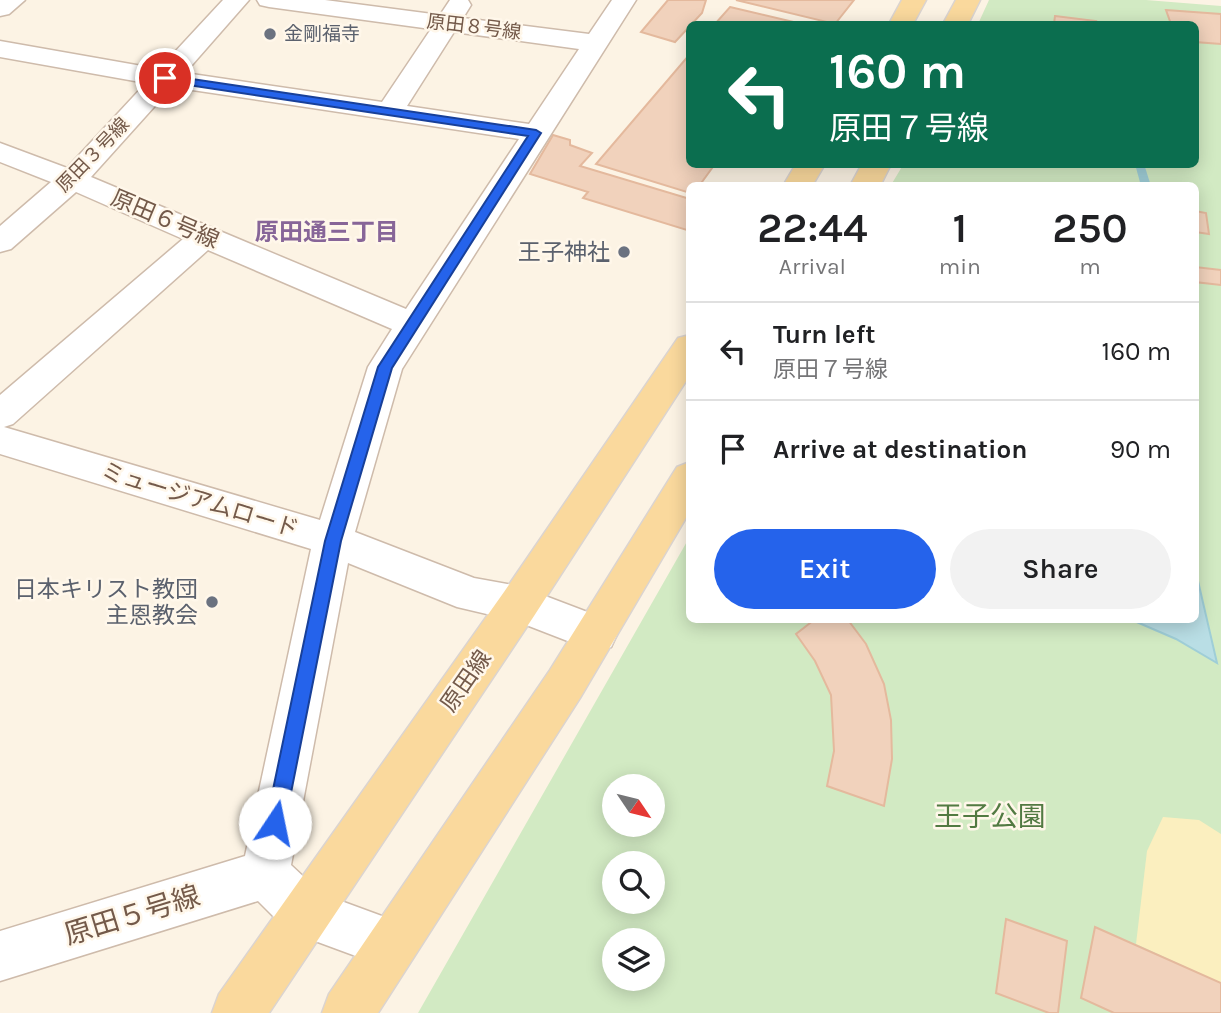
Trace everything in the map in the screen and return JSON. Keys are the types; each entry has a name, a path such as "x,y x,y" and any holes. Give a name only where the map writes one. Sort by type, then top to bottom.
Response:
{"main road":[{"path":"903,21 914,0"},
{"path":"958,21 968,0"},
{"name":"原田線","path":"238,1013 519,604 686,353"},
{"path":"348,1013 596,634 686,484"}],"street":[{"path":"0,9 13,0"},
{"name":"原田３号線","path":"0,243 72,180 237,0"},
{"name":"原田８号線","path":"270,0 596,43"},
{"path":"389,112 462,0"},
{"path":"391,944 306,913 265,874 333,541 385,367 624,0"},
{"path":"0,49 165,78 536,133"},
{"name":"原田６号線","path":"0,152 205,236 413,326"},
{"path":"0,415 205,236"},
{"name":"ミュージアムロード","path":"0,440 333,541 471,595 519,604 596,634"},
{"name":"原田５号線","path":"0,956 265,874"}],"green space":[{"name":"王子公園","path":"989,0 1146,0 1221,6 1221,1013 418,1013 686,543 686,623 1199,623 1199,182 893,182 901,168 1199,168 1199,21 979,21"}],"sand":[{"path":"1163,817 1199,820 1221,834 1221,983 1136,944 1147,851"}],"water":[{"path":"1199,585 1217,663 1176,639 1139,623 1199,623"}],"building":[{"path":"668,0 706,0 702,13 695,21 686,21 686,30 675,42 641,32"},
{"path":"736,0 854,0 837,21 823,21"},
{"path":"730,7 789,21 718,21"},
{"path":"1166,10 1221,14 1221,44 1199,42 1199,21 1170,21"},
{"path":"1055,16 1096,21 1054,21"},
{"path":"686,59 686,168 712,168 702,182 686,182 686,192 596,164"},
{"path":"553,135 570,140 570,145 592,153 580,166 686,198 686,230 583,198 588,192 530,174"},
{"path":"1199,212 1206,213 1209,234 1199,233"},
{"path":"1199,267 1221,270 1221,285 1199,282"},
{"path":"810,623 850,623 866,644 884,684 891,720 892,759 884,806 827,786 834,751 831,695 815,661 796,634"},
{"path":"1006,919 1067,941 1058,1013 1049,1013 996,993"},
{"path":"1095,927 1221,983 1221,1013 1114,1013 1081,998"}],"waterway":[{"path":"1140,168 1145,182"}],"place":[{"name":"金剛福寺","path":"270,34"},
{"name":"王子神社","path":"624,252"},
{"name":"日本キリスト教団 主恩教会","path":"212,602"}],"district":[{"name":"原田通三丁目","path":"327,232"}],"route":[{"path":"165,78 536,133 385,367 333,541 275,823"}]}
